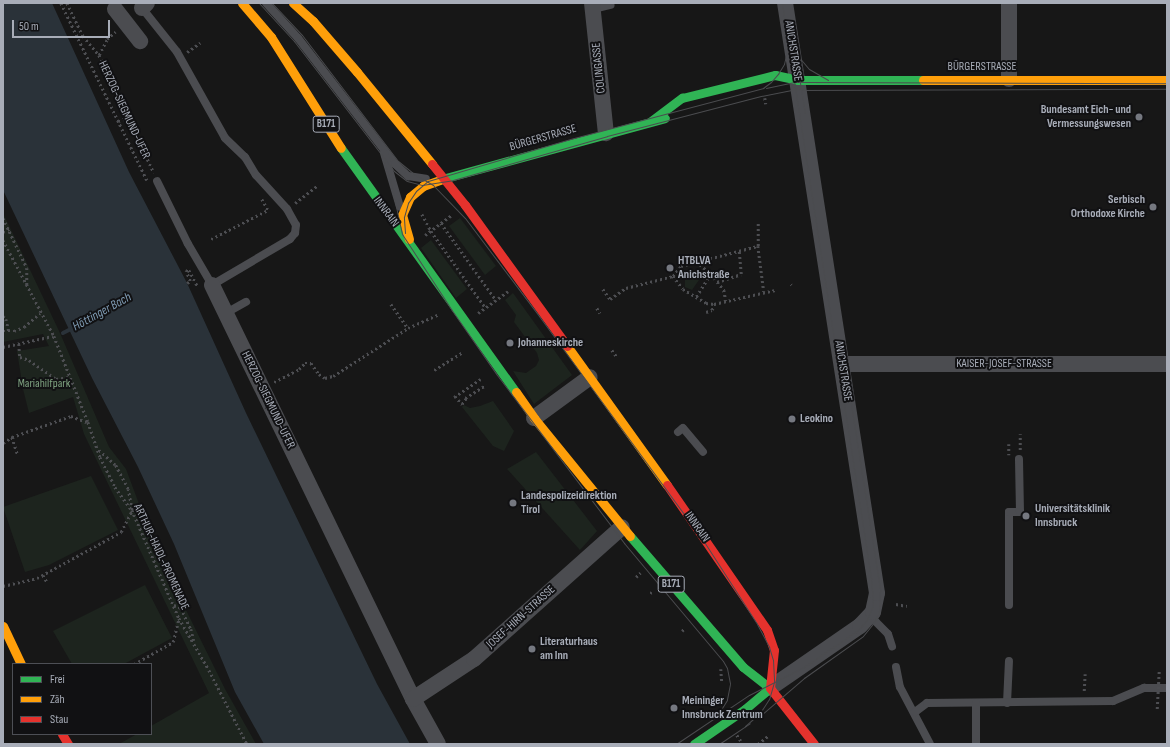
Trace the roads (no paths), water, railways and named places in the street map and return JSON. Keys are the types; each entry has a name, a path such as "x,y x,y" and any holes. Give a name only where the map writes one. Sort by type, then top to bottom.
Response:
{"main road":[{"name":"INNRAIN","path":"242,3 271,37 350,162 411,245 453,308 534,418 622,527 743,667 770,688 814,744"},
{"name":"INNRAIN","path":"293,3 306,10 348,57 442,179 465,205 590,377 649,453 767,630 774,650 770,688"},
{"name":"BÜRGERSTRASSE","path":"651,121 682,98 775,75 791,83 1009,79 1167,80"},
{"name":"BÜRGERSTRASSE","path":"402,215 410,197 423,186 442,179 672,116"},
{"path":"402,215 411,245"},
{"path":"3,626 22,663"},
{"path":"694,744 745,709 770,688"},
{"path":"63,735 68,744"}],"street":[{"name":"ANICHSTRASSE","path":"785,3 791,83 842,364 876,586 875,606 869,618"},
{"path":"1009,3 1009,79"},
{"name":"COLINGASSE","path":"593,6 606,133"},
{"path":"115,9 140,41"},
{"name":"HERZOG-SIEGMUND-UFER","path":"212,285 413,699 438,744"},
{"name":"KAISER-JOSEF-STRASSE","path":"842,364 1167,364"},
{"path":"534,418 590,377"},
{"name":"JOSEF-HIRN-STRASSE","path":"413,699 474,659 622,527"},
{"path":"770,688 860,626 869,618"}],"lane":[{"path":"266,3 298,38 382,148 408,176 425,179 442,179"},
{"path":"145,5 180,57 225,138 245,157 256,175 287,209 296,225 293,236 212,285"},
{"path":"593,6 611,5"},
{"path":"382,148 395,186 402,215"},
{"name":"HERZOG-SIEGMUND-UFER","path":"157,181 188,244 212,285"},
{"path":"226,313 246,302"},
{"path":"678,432 683,428 703,452"},
{"path":"1009,605 1010,512 1020,512 1020,459"},
{"path":"869,618 875,621 888,634 892,646"},
{"path":"1007,703 1009,661"},
{"path":"896,667 900,687 915,712 930,744"},
{"path":"915,712 927,703 1113,701 1144,688 1167,688"},
{"path":"976,703 976,744"}],"water":[{"path":"3,3 52,3 129,172 187,283 246,413 377,684 410,744 264,744 235,692 174,544 138,467 92,378 3,190"}],"waterway":[{"name":"Höttinger Bach","path":"63,333 73,328"}],"tram line":[{"path":"259,3 294,41 394,171 407,181 422,185 453,180 607,136 761,96 791,90 1167,89"},
{"path":"272,3 302,35 398,161 414,174 433,185 465,218 539,316 701,537 757,624 769,647 773,660 774,682 769,699 760,713 745,726"},
{"path":"676,744 749,695 804,667 857,631 867,620 873,605 871,578 782,3"},
{"path":"792,34 805,113"},
{"path":"405,233 404,217 408,203 416,191 428,181 574,138 763,88 778,74 784,64 787,51"},
{"path":"798,56 809,69 828,80"},
{"path":"766,88 794,82 1167,83"},
{"path":"384,162 390,179 402,234 451,309 497,375 624,543 723,661 727,668 730,684 727,700 719,713"},
{"path":"761,715 804,678 863,636 875,621 879,611 880,589 844,358"},
{"path":"719,744 750,723"}],"place":[{"name":"Bundesamt Eich- und Vermessungswesen","path":"1139,117"},
{"name":"Serbisch Orthodoxe Kirche","path":"1153,207"},
{"name":"HTBLVA Anichstraße","path":"670,268"},
{"name":"Johanneskirche","path":"510,343"},
{"name":"Leokino","path":"792,419"},
{"name":"Landespolizeidirektion Tirol","path":"513,503"},
{"name":"Universitätsklinik Innsbruck","path":"1026,516"},
{"name":"Literaturhaus am Inn","path":"532,649"},
{"name":"Meininger Innsbruck Zentrum","path":"674,708"}],"park label":[{"name":"Mariahilfpark","path":"44,384"}]}
